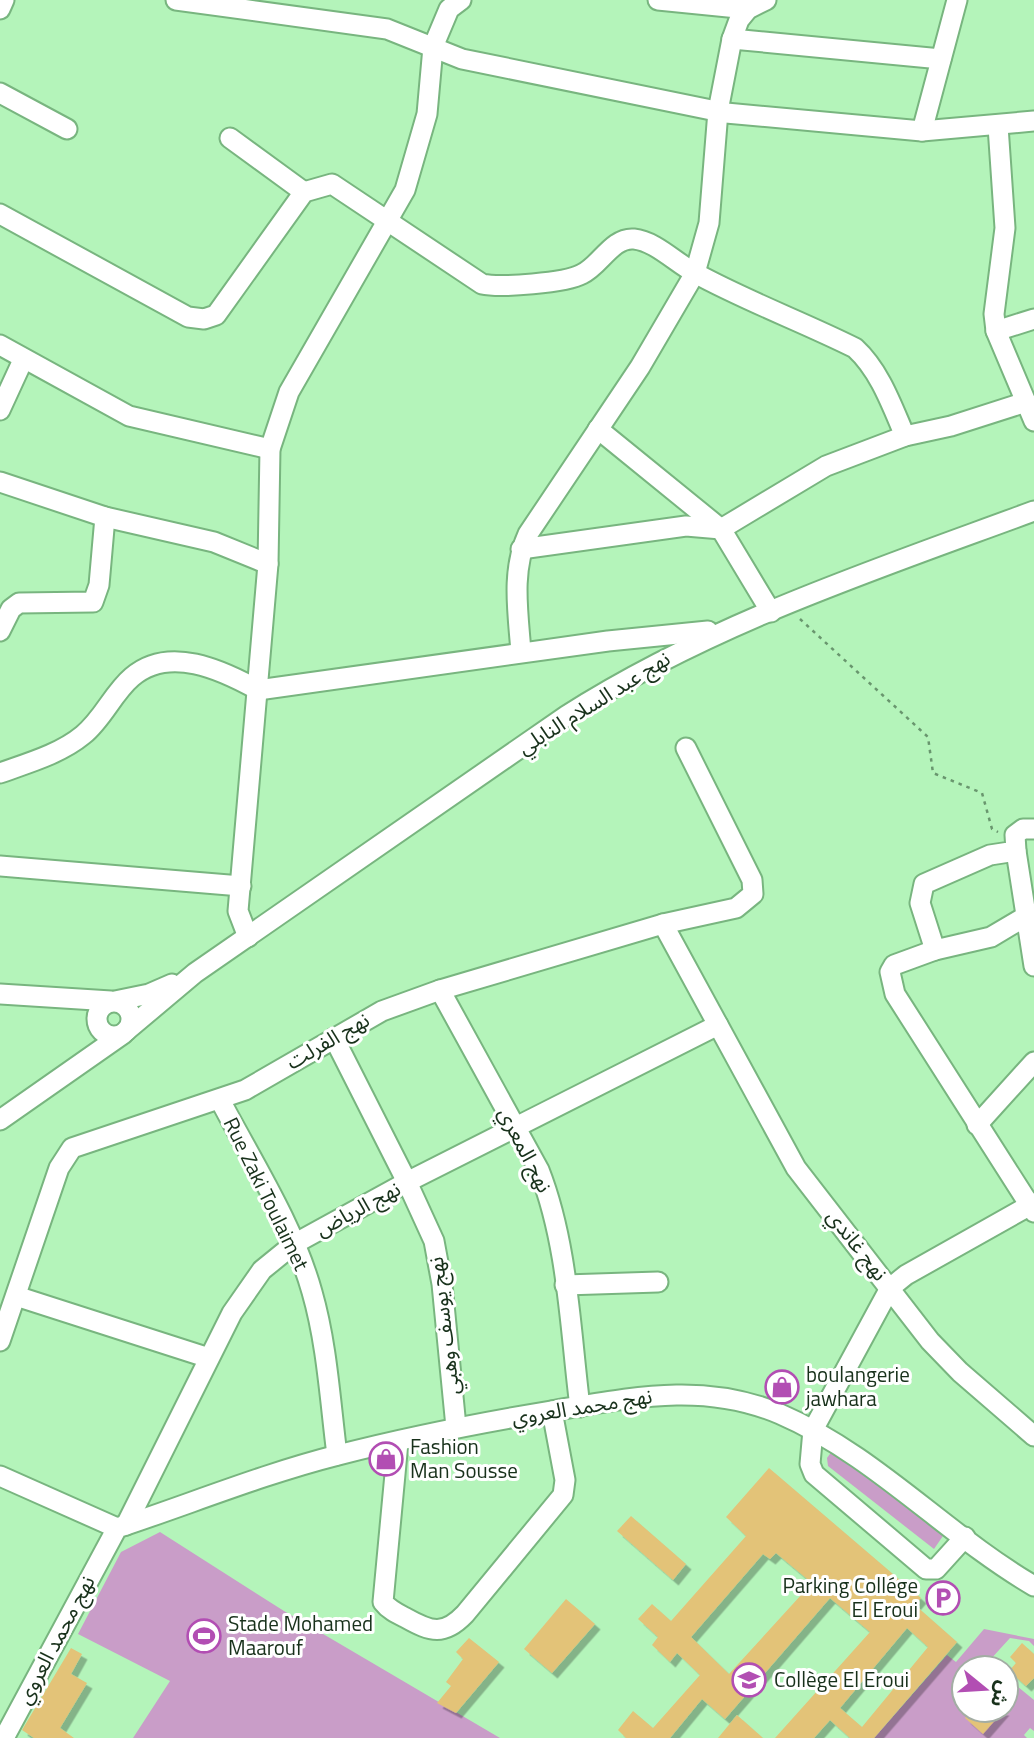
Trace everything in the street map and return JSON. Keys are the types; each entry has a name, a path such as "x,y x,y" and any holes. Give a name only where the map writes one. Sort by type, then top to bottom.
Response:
{"street":[{"path":"0,9 4,0"},
{"path":"176,0 387,29 462,59 718,111 827,124 922,131 1034,121"},
{"path":"248,937 238,911 268,564 270,449 289,392 405,190 427,114 433,47 449,9 461,0"},
{"path":"658,0 757,5"},
{"path":"922,131 957,0"},
{"path":"521,652 516,580 521,550 640,367 695,273 709,223 718,111 732,39 739,20 757,5"},
{"path":"732,39 941,59"},
{"path":"0,93 68,129"},
{"path":"998,126 1005,228 994,314 996,331 1034,421"},
{"path":"230,138 304,192"},
{"path":"0,214 188,317 204,319 216,315 304,192 332,184 482,284 497,287 579,276 594,268 615,244 633,239 649,244 695,273 855,348 864,356 885,390 905,436"},
{"path":"996,331 1034,319"},
{"path":"0,345 129,416 270,449"},
{"path":"0,410 23,360"},
{"path":"521,550 686,526 721,529 826,466 905,436 951,426 1026,402"},
{"path":"598,429 721,529 778,609"},
{"path":"0,482 105,517 214,542 268,564"},
{"name":"نهج عبد السلام النابلي","path":"0,1120 79,1067 195,973 575,710 663,658 723,630 1034,511"},
{"path":"0,631 11,609 19,603 93,602 99,585 105,517"},
{"path":"0,773 50,754 79,738 131,677 155,665 182,663 213,668 258,690 521,652 723,630"},
{"name":"نهج الفرلت","path":"0,1341 58,1168 72,1148 244,1090 382,1011 440,990 663,924 736,908 749,900 754,890 748,872 685,748"},
{"path":"936,950 920,903 924,884 1016,843 1023,830 1034,829"},
{"path":"1016,843 1034,966"},
{"path":"0,866 241,886"},
{"path":"965,1537 936,1569 926,1569 814,1474 810,1464 813,1430 880,1301 890,1288 906,1275 1033,1208 895,994 890,978 894,965 936,950 991,937 1028,915"},
{"name":"نهج غاندي","path":"663,924 796,1168 930,1341 960,1372 1034,1436"},
{"name":"نهج عبد السلام النابلي","path":"0,994 113,1001 149,994 195,973"},
{"name":"نهج المعري","path":"440,990 539,1170 550,1198 565,1286 580,1407"},
{"path":"47,998 97,1021 105,1034 124,1032 131,1021 129,1010 113,1001 99,1010 97,1021"},
{"name":"نهج عبد السلام النابلي","path":"79,1067 96,1038 97,1021"},
{"name":"نهج الرياض","path":"121,1527 253,1279 294,1244 407,1182 718,1025"},
{"name":"نهج يوسف وهبي","path":"334,1038 428,1226 436,1254 456,1427"},
{"path":"977,1125 1034,1062"},
{"name":"Rue Zaki Toulaimet","path":"220,1100 294,1244 319,1319 337,1455"},
{"path":"565,1286 658,1282"},
{"path":"16,1296 209,1358"},
{"name":"نهج محمد العروي","path":"4,1738 121,1527 337,1455 456,1427 552,1411 678,1393 704,1393 751,1402 813,1430 859,1457 965,1537 1033,1584"},
{"path":"398,1442 383,1602 428,1631 439,1632 455,1624 465,1614 563,1495 565,1480 552,1411"},
{"path":"0,1476 121,1527"}],"path":[{"path":"778,609 928,737 933,773 978,790 985,799 992,829 1016,843"}],"shaded area":[{"path":"832,1451 945,1533 934,1549 828,1466 827,1458"},
{"name":"Stade Mohamed Maarouf","path":"160,1532 284,1611 500,1738 133,1738 170,1681 78,1634 121,1552"},
{"path":"984,1629 1034,1639 1034,1646 1029,1641 1010,1638 995,1654 963,1654"},
{"path":"947,1655 950,1657 950,1724 1020,1724 1020,1688 1034,1700 1034,1731 1030,1728 1024,1735 1027,1738 874,1738"}],"building":[{"path":"769,1468 921,1598 915,1605 957,1642 874,1738 850,1738 830,1720 814,1738 775,1738 870,1632 830,1598 725,1719 702,1699 670,1738 626,1738 618,1730 633,1711 653,1728 700,1675 677,1653 670,1662 652,1645 658,1637 638,1619 652,1604 671,1621 746,1536 726,1517","holes":["776,1553 812,1583 729,1674 691,1637 763,1554 770,1559","907,1628 928,1647 862,1727 840,1708"]},
{"path":"631,1516 686,1564 673,1580 617,1531"},
{"path":"566,1599 595,1624 552,1673 524,1649"},
{"path":"469,1638 499,1662 456,1713 437,1703 451,1686 446,1682 463,1659 456,1652"},
{"path":"1022,1643 1034,1654 1034,1678 1026,1686 1020,1681 1020,1654 1013,1654"},
{"path":"71,1648 82,1654 71,1674 87,1683 60,1728 74,1738 34,1738 22,1730"},
{"path":"737,1715 763,1738 718,1738"},
{"path":"972,1724 992,1724 983,1734"}],"place":[{"name":"boulangerie jawhara","path":"782,1387"},
{"name":"Fashion Man Sousse","path":"386,1459"},
{"name":"Parking Collége El Eroui","path":"943,1598"},
{"name":"Stade Mohamed Maarouf","path":"204,1636"},
{"name":"Collège El Eroui","path":"749,1680"}]}
